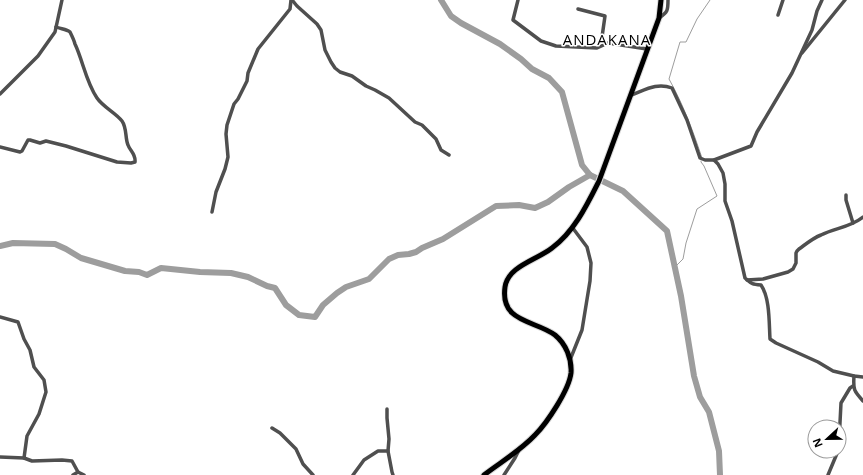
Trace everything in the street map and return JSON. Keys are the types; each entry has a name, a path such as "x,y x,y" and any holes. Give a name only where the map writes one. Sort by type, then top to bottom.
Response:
{"main road":[{"path":"484,475 535,435 554,410 570,376 571,367 566,348 558,338 544,329 523,321 514,315 507,305 504,294 506,281 512,272 552,248 572,227 586,206 601,174 659,18 660,0"}],"street":[{"path":"0,94 38,56 55,32 62,0"},
{"path":"292,0 317,24 321,30 325,50 335,68 340,72 352,76 366,86 389,98 415,122 422,125 436,139 441,150 449,155"},
{"path":"212,212 216,192 228,157 226,134 227,125 234,104 247,80 248,73 258,49 290,8 292,0"},
{"path":"518,0 513,20 541,40 556,46 597,48 608,43 647,49"},
{"path":"659,18 668,10 668,0"},
{"path":"778,16 782,0"},
{"path":"631,95 650,87 660,85 672,88 687,120 700,158 705,160 714,160 751,146 757,132 792,73 812,30 817,11 822,0"},
{"path":"798,59 845,0"},
{"path":"578,10 605,16 602,37 605,44"},
{"path":"0,147 20,152 23,150 28,140 40,143 46,141 117,162 135,162 133,153 128,145 123,122 98,99 91,86 71,34 68,30 56,27"},
{"path":"714,160 723,173 725,184 725,201 732,221 745,278 749,282 761,285 764,289 767,302 770,339 773,342 818,362 833,371 863,377"},
{"path":"846,195 846,200 854,223"},
{"path":"748,280 763,279 788,272 793,269 796,263 796,253 799,249 821,235 854,223 863,217"},
{"path":"570,361 582,330 590,281 590,263 587,247 572,227"},
{"path":"0,317 18,322 30,350 34,367 44,380 46,392 39,414 27,436 24,458"},
{"path":"854,376 853,386 856,393 863,401"},
{"path":"840,419 841,403 850,388 853,386"},
{"path":"387,409 389,438 388,451 393,475"},
{"path":"272,428 280,433 296,449 303,464 313,475"},
{"path":"504,475 519,449"},
{"path":"353,475 364,460 378,451 388,451"},
{"path":"0,457 24,458 32,461 72,461 78,472 84,475"},
{"path":"828,475 835,459"},
{"path":"73,475 78,472"}],"waterway":[{"path":"441,0 451,16 500,44 532,69 549,78 562,92 582,165 590,175 623,191 667,231 681,296 694,376 700,397 709,412 719,451 720,475"},
{"path":"702,158 679,98 669,79 680,42 686,42 697,19 710,0"},
{"path":"675,267 683,259 686,243 697,209 717,196 701,161"},
{"path":"0,246 13,243 55,244 81,258 125,271 139,272 147,275 161,268 200,272 231,273 248,277 275,288 286,305 299,315 315,317 323,305 337,293 346,287 369,279 389,259 398,255 416,252 443,239 496,206 519,205 535,208 548,202 569,187 590,175"}],"district":[{"name":"ANDAKANA","path":"607,40"}]}
